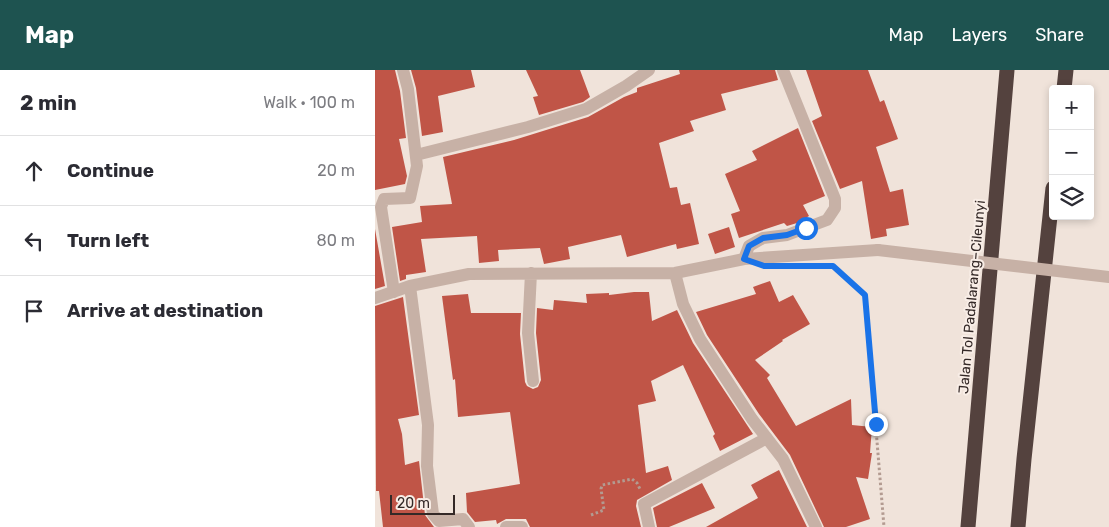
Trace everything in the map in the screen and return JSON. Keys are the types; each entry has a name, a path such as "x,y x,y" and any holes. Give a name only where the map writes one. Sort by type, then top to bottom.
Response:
{"highway":[{"name":"Jalan Tol Padalarang–Cileunyi","path":"968,527 1007,70"},
{"path":"1064,85 1066,70"},
{"path":"1018,527 1050,220"}],"street":[{"path":"394,292 381,207 384,200 410,198 417,166 408,89 403,70"},
{"path":"416,155 528,127 586,109 649,70"},
{"path":"744,259 749,246 763,238 787,235 827,220 835,208 835,199 783,70"},
{"path":"375,298 410,286 469,274 675,273 744,259 878,250 1109,277"},
{"path":"675,273 683,304 700,339 783,459 815,527"},
{"path":"531,274 528,333 533,381"},
{"path":"410,286 428,426 427,466 433,514 439,521 463,519 469,527"},
{"path":"649,527 644,504 767,438"},
{"path":"506,527 521,527"}],"path":[{"path":"833,266 865,295 884,527"},
{"path":"591,515 604,510 601,487 610,482 635,480 644,504"}],"building":[{"path":"375,70 395,70 400,91 406,138 399,139 407,176 405,184 375,190"},
{"path":"411,70 471,70 475,87 438,96 443,132 422,136 416,88"},
{"path":"526,70 580,70 590,97 583,102 539,115 533,97 538,96"},
{"path":"679,70 775,70 778,80 721,94 726,110 690,121 694,131 659,143 670,188 677,187 681,205 690,203 699,244 677,249 676,244 627,257 621,235 568,247 570,259 544,264 540,248 498,250 499,261 479,263 477,236 421,239 426,272 406,275 406,279 400,281 392,227 422,222 420,206 452,204 443,157 514,140 588,117 637,92 637,88 680,74"},
{"path":"806,70 868,70 880,102 884,100 898,139 876,147 890,192 903,189 909,225 886,229 887,236 871,239 862,181 840,189 812,121 822,116"},
{"path":"798,128 825,196 803,205 809,216 797,223 787,226 784,223 739,238 731,214 740,211 725,174 757,160 752,151"},
{"path":"729,227 735,247 715,254 708,234"},
{"path":"375,229 385,286 375,289"},
{"path":"770,281 779,302 793,295 810,324 782,340 755,360 770,375 767,378 796,426 851,399 852,425 872,427 870,453 872,453 868,479 856,477 870,519 846,527 824,527 790,455 759,414 707,335 696,312 756,294 753,287"},
{"path":"649,292 652,321 677,310 693,343 753,434 720,451 713,436 715,434 683,365 651,381 656,401 638,405 646,473 668,466 672,480 637,500 636,506 641,527 530,527 526,519 506,519 497,524 496,520 475,522 467,512 466,493 520,484 510,412 458,417 455,379 453,380 442,296 468,294 471,313 521,313 520,334 525,382 527,386 533,389 538,387 541,380 536,333 537,308 553,310 554,300 587,303 586,294 609,293 609,295"},
{"path":"403,297 419,415 398,419 402,434 405,465 419,461 425,515 434,527 383,527 379,491 376,491 375,306"},
{"path":"779,470 807,527 706,527 758,498 751,485"},
{"path":"702,483 715,508 669,527 657,527 653,508"}],"route":[{"path":"806,228 787,235 763,238 749,246 744,259 764,266 833,266 865,295 876,424"}]}
